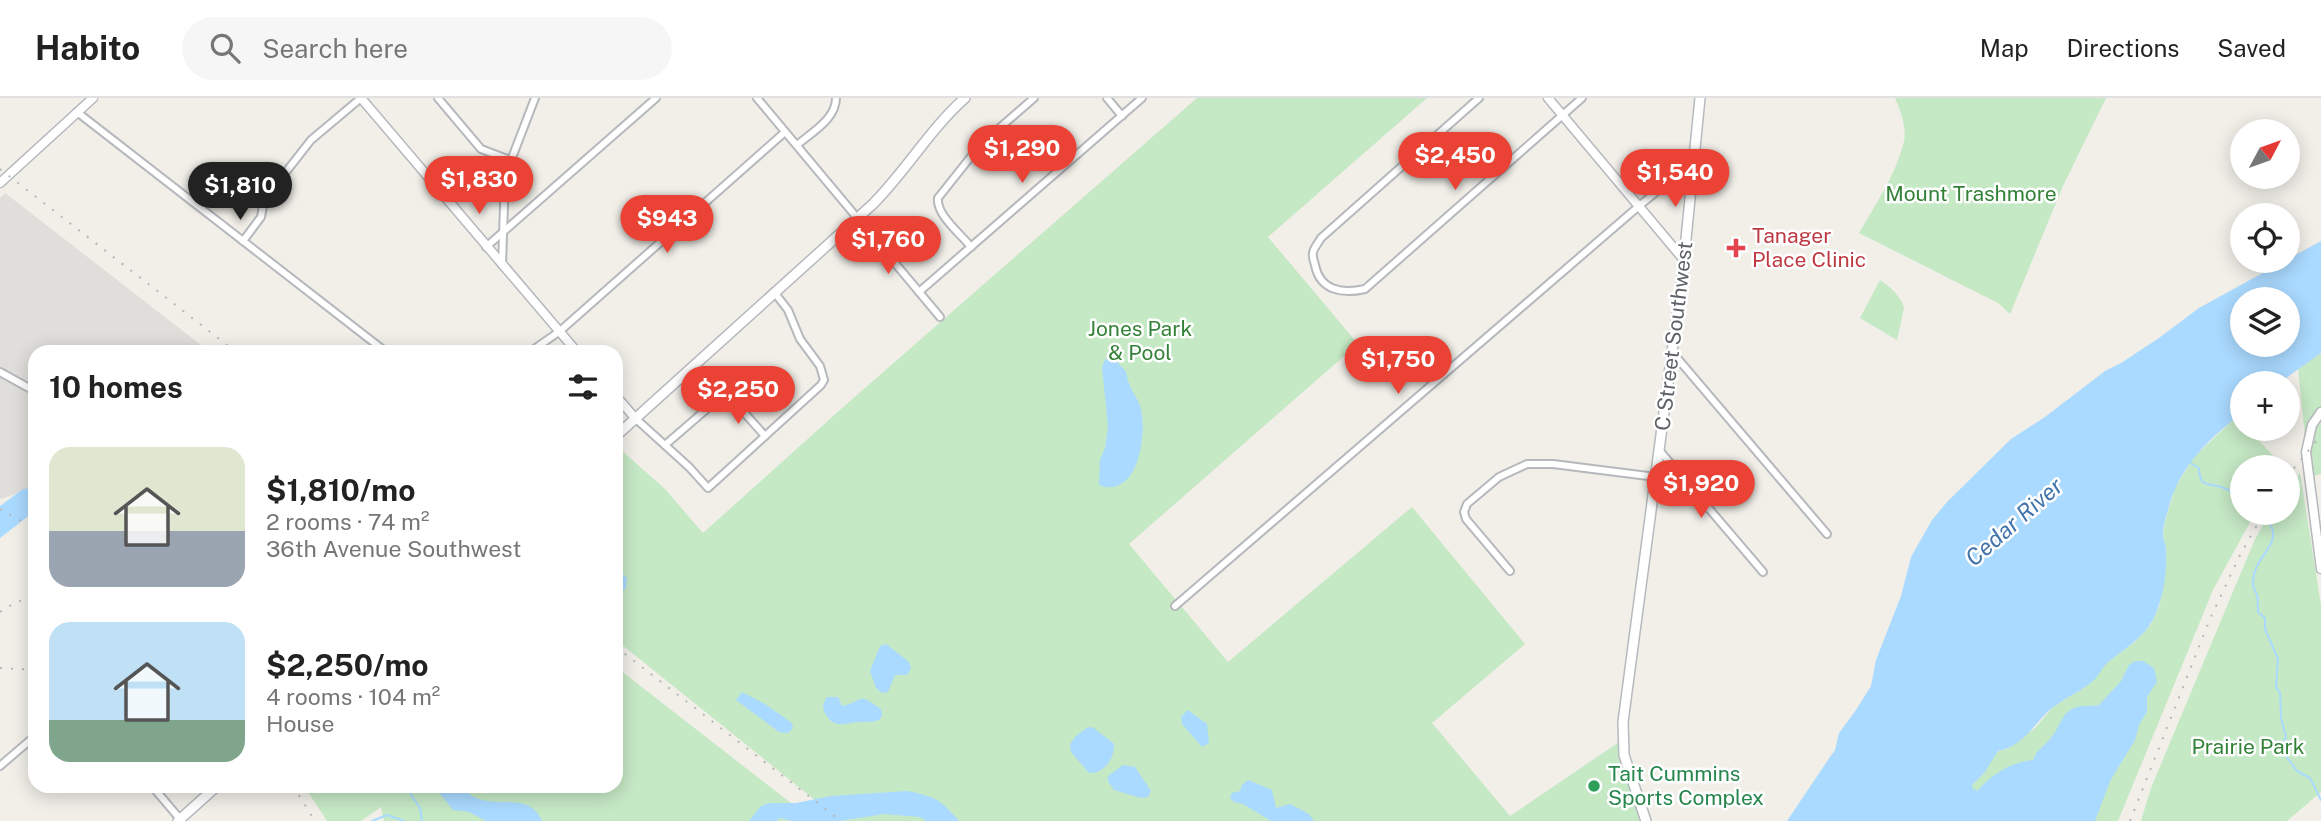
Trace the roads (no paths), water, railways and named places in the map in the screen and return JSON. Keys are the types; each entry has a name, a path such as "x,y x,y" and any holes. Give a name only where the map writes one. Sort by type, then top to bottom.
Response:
{"main road":[{"path":"623,429 882,195 932,131 965,98"},
{"name":"C Street Southwest","path":"1646,821 1624,755 1622,737 1684,260 1700,98"},
{"path":"180,820 209,793"}],"street":[{"path":"0,183 93,98"},
{"path":"243,241 261,217 264,200 311,140 361,98 571,345"},
{"path":"438,98 481,149 510,160"},
{"path":"502,265 505,176 535,98"},
{"path":"486,247 656,98"},
{"path":"757,98 940,317"},
{"path":"797,145 830,116 835,109 836,98"},
{"path":"971,247 940,210 937,202 981,144 1034,98"},
{"path":"1107,98 1122,116"},
{"path":"919,292 1142,98"},
{"path":"1479,98 1321,238 1313,253 1315,270 1323,281 1337,292 1365,289 1582,98"},
{"path":"1548,98 1684,260"},
{"path":"78,112 377,345"},
{"path":"540,345 560,331 785,132"},
{"path":"1175,606 1694,161"},
{"path":"623,404 708,488 824,380 820,366 800,339 788,310 774,292"},
{"path":"1672,352 1827,534"},
{"path":"0,372 28,387"},
{"path":"665,445 716,401 726,396 732,399 765,436"},
{"path":"2321,412 2312,425 2306,452 2321,569"},
{"path":"1659,450 1763,572"},
{"path":"1510,571 1466,519 1464,512 1467,505 1499,477 1514,468 1539,463 1656,477"},
{"path":"0,766 28,742"},
{"path":"158,793 180,820"}],"water":[{"name":"Cedar River","path":"2321,241 2321,353 2296,371 2230,371 2230,423 2198,453 2182,476 2170,503 2163,535 2166,548 2165,578 2161,598 2151,623 2138,639 2107,663 2091,683 2055,706 2016,744 1998,751 1985,772 1972,785 1973,789 1979,791 1996,774 2017,763 2033,760 2068,711 2099,705 2121,681 2129,665 2135,661 2143,661 2154,668 2157,682 2147,697 2147,712 2139,725 2135,740 2110,781 2095,821 1787,821 1835,750 1839,733 1871,686 1876,660 1901,596 1911,557 1932,520 2011,439 2045,417 2105,371 2159,338 2199,308 2230,291 2230,357 2300,357 2300,287 2237,287 2263,273 2300,273 2300,253"},
{"path":"1111,356 1126,372 1139,403 1143,433 1139,456 1131,475 1122,483 1109,487 1099,485 1099,482 1100,460 1108,427 1102,367 1105,360"},
{"path":"28,488 28,516 0,538 0,506"},
{"path":"623,574 627,578 623,591"},
{"path":"886,644 909,662 911,668 907,675 895,675 888,692 882,693 876,688 870,671 880,646"},
{"path":"742,692 792,723 793,728 788,733 779,732 736,700"},
{"path":"827,697 838,697 842,706 861,699 868,700 881,709 882,716 872,722 837,724 829,719 824,711 823,705"},
{"path":"1188,710 1207,724 1209,743 1202,747 1182,724 1181,717"},
{"path":"1088,727 1094,728 1114,744 1113,755 1108,764 1094,773 1089,773 1071,752 1070,744"},
{"path":"1123,765 1135,767 1151,791 1148,797 1141,798 1114,790 1108,776"},
{"path":"1248,780 1272,790 1276,808 1290,804 1309,814 1314,821 1271,821 1243,804 1234,802 1230,798 1232,793 1240,791"},
{"path":"907,791 937,800 959,821 926,821 920,817 884,814 840,821 793,821 780,818 776,821 749,821 761,806 769,803 796,803 831,796"},
{"path":"440,793 469,793 493,802 521,803 536,812 542,821 486,821 469,812 453,810"}],"waterway":[{"path":"2190,463 2199,468 2202,481 2230,491"},
{"path":"2271,525 2272,542 2254,573 2253,584 2258,612 2265,618 2265,629 2278,659 2276,687 2280,693 2286,756 2297,771 2310,778 2321,800"},
{"path":"410,793 420,808 422,821"},
{"path":"372,821 387,815 404,821"}],"railway":[{"path":"0,169 227,345"},
{"path":"2300,461 2321,435"},
{"path":"0,509 28,525"},
{"path":"2130,821 2210,619 2257,525"},
{"path":"0,612 28,598"},
{"path":"623,652 841,821"},
{"path":"0,668 28,670"},
{"path":"297,793 315,821"}],"place":[{"name":"Tanager Place Clinic","path":"1736,248"},
{"name":"Tait Cummins Sports Complex","path":"1594,786"}],"park label":[{"name":"Mount Trashmore","path":"1971,194"},
{"name":"Jones Park & Pool","path":"1140,341"},
{"name":"Prairie Park","path":"2248,747"}]}
